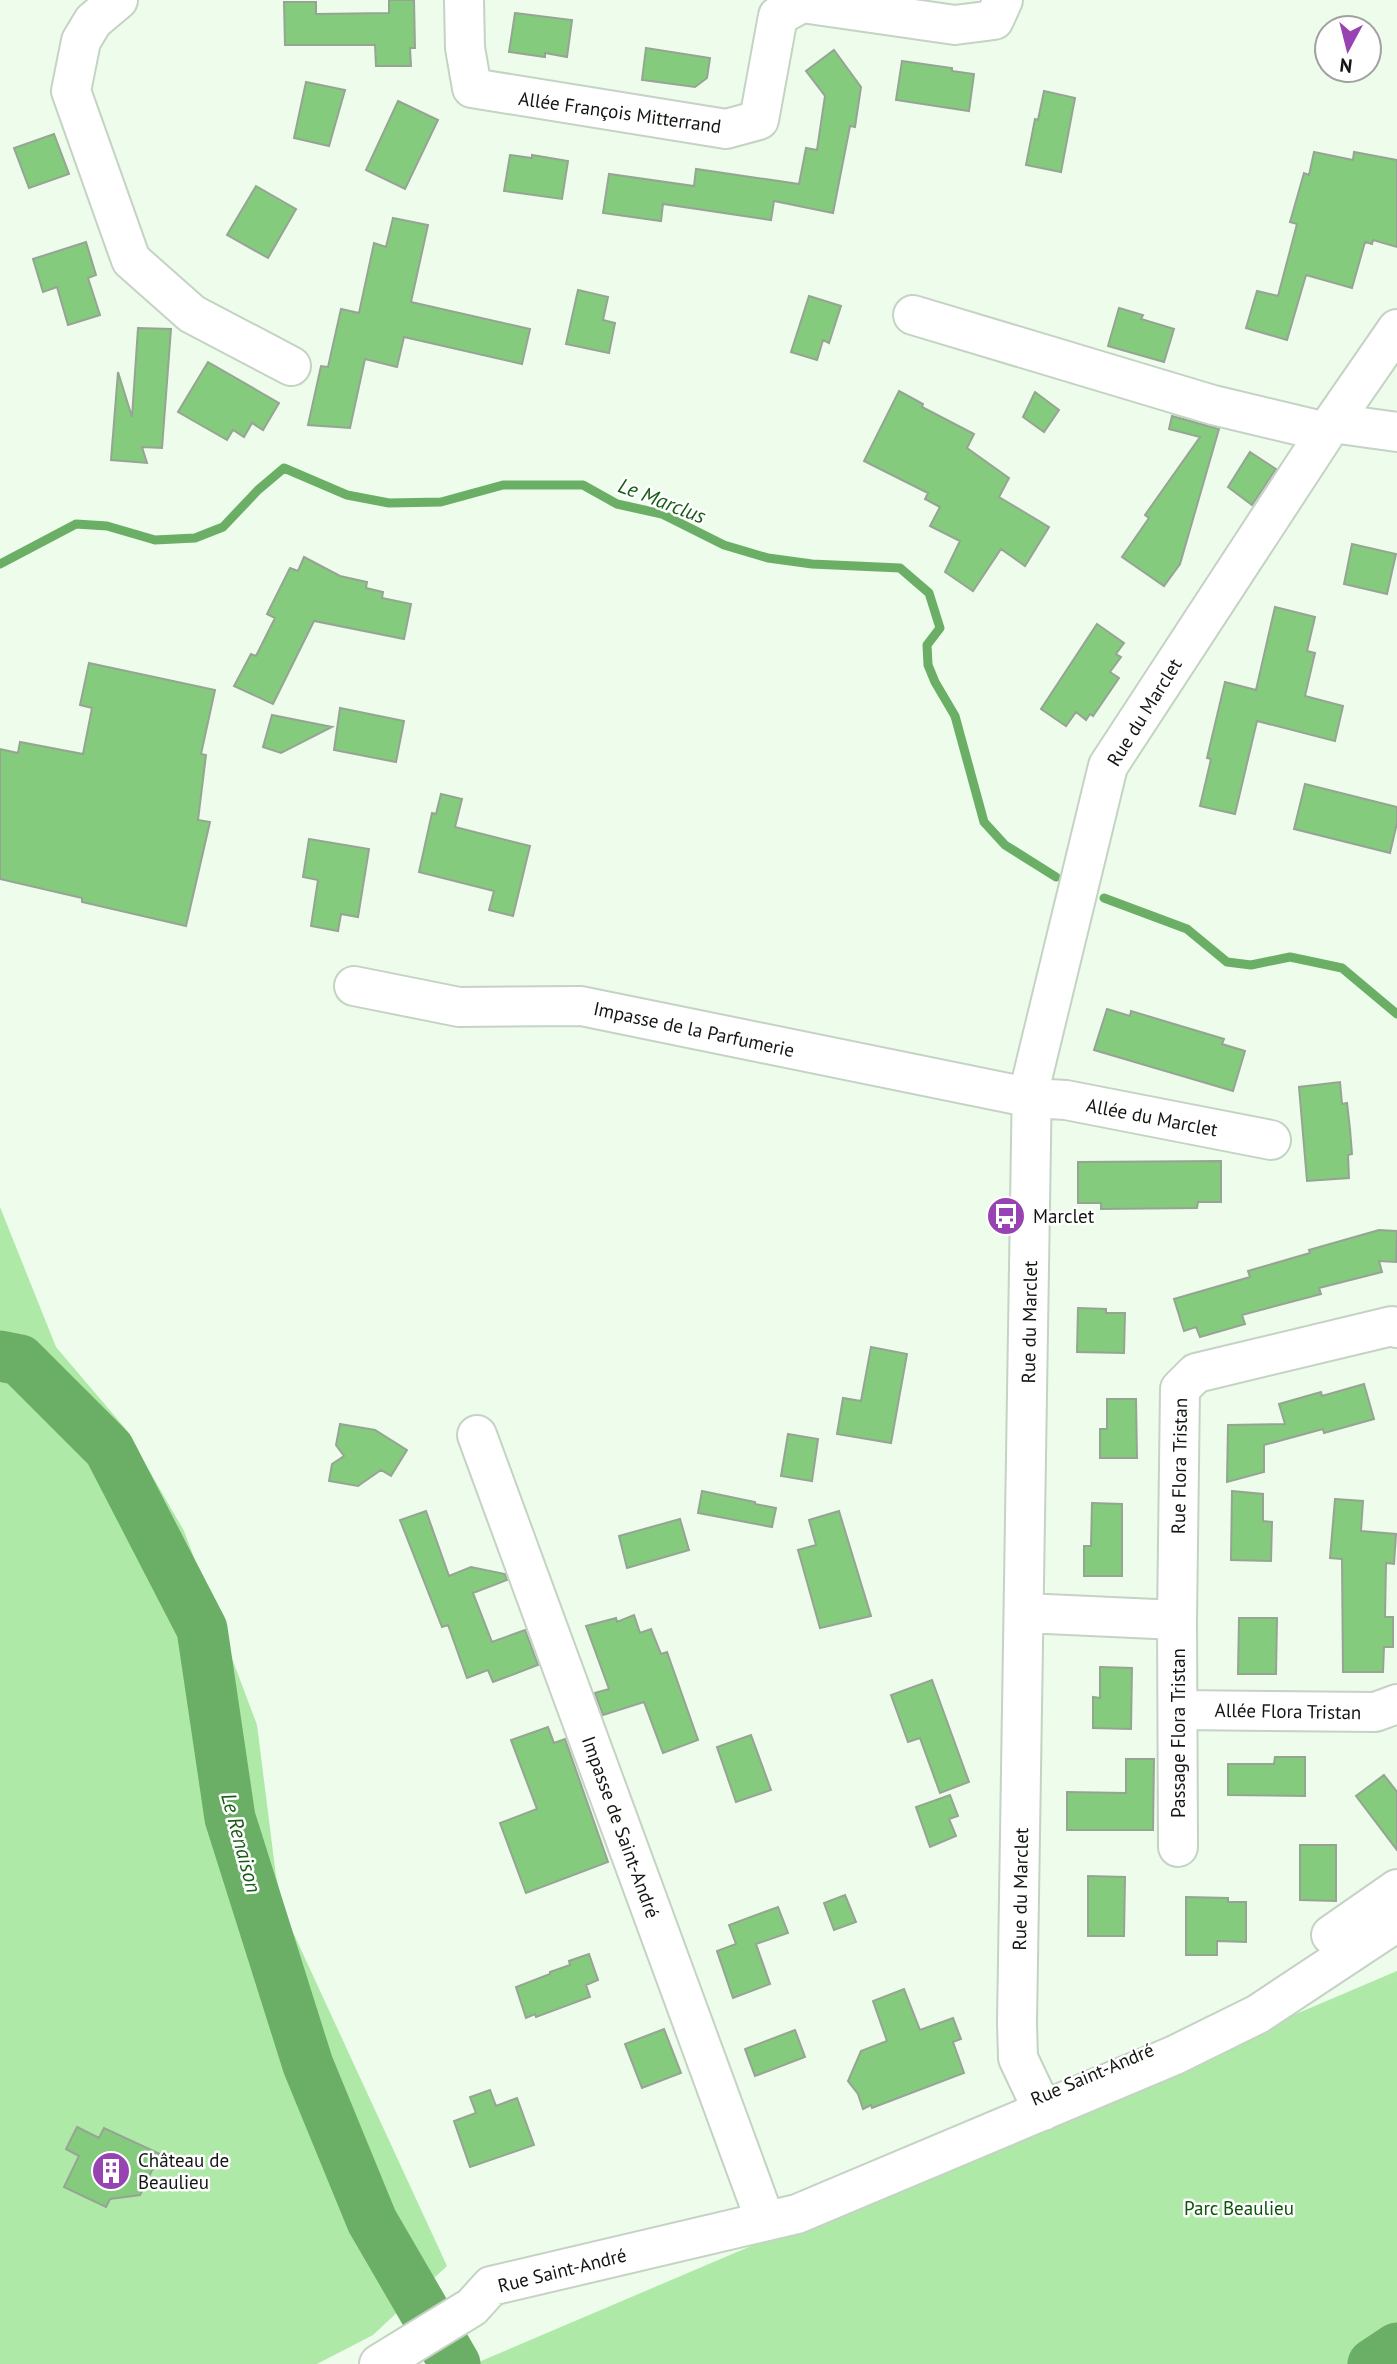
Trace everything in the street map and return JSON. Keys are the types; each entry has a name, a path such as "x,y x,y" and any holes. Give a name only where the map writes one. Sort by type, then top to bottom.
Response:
{"street":[{"path":"118,0 93,22 81,41 71,91 131,260 192,313 291,366"},
{"name":"Allée François Mitterrand","path":"464,0 465,48 472,88 726,129 760,120 778,16 803,3 955,25 994,20 1003,0"},
{"path":"913,316 1213,405 1329,427 1397,432"},
{"name":"Rue du Marclet","path":"1040,2104 1018,2058 1017,2023 1032,1079 1108,766 1329,427 1397,329"},
{"name":"Impasse de la Parfumerie","path":"354,986 459,1007 581,1006 1032,1098"},
{"name":"Allée du Marclet","path":"1032,1098 1066,1100 1271,1140"},
{"name":"Rue Flora Tristan","path":"1177,1620 1180,1389 1196,1373 1392,1326 1397,1328"},
{"name":"Impasse de Saint-André","path":"477,1435 765,2220"},
{"path":"1025,1613 1177,1620"},
{"name":"Passage Flora Tristan","path":"1177,1620 1178,1847"},
{"name":"Allée Flora Tristan","path":"1178,1710 1375,1713 1397,1704"},
{"name":"Rue Saint-André","path":"1040,2104 1086,2078 1169,2040 1311,1949 1397,1889"},
{"name":"Rue Saint-André","path":"379,2364 472,2307 491,2286 765,2220 797,2199 962,2131 1175,2055 1258,2014 1397,1922"}],"green space":[{"path":"0,1207 56,1347 124,1427 184,1531 257,1725 276,1876 285,1915 447,2266 373,2335 317,2364 0,2364"},
{"name":"Parc Beaulieu","path":"1397,1971 1397,2364 474,2364"}],"building":[{"path":"389,0 414,0 415,48 410,48 411,66 376,66 375,45 285,45 284,2 316,2 316,14 389,13"},
{"path":"515,13 572,20 567,57 509,52"},
{"path":"646,48 710,58 707,78 695,87 642,80"},
{"path":"834,50 861,87 855,127 850,126 833,213 774,201 771,220 663,204 661,221 603,213 609,174 694,186 696,169 799,184 806,148 817,150 825,96 806,71"},
{"path":"902,61 974,74 969,111 896,100"},
{"path":"306,82 345,90 329,146 294,138"},
{"path":"1044,91 1075,98 1061,172 1026,165 1035,119 1038,120"},
{"path":"398,101 438,120 405,189 366,170"},
{"path":"54,134 69,174 29,188 14,148"},
{"path":"1314,152 1353,160 1354,152 1397,160 1397,247 1373,240 1372,244 1365,242 1352,288 1306,275 1287,340 1246,328 1257,291 1278,296 1297,224 1290,222 1304,173 1309,175"},
{"path":"510,155 532,158 532,155 568,161 562,199 504,191"},
{"path":"256,186 296,209 268,258 227,235"},
{"path":"393,218 428,225 411,302 530,329 522,364 404,337 397,367 365,359 350,428 308,425 321,366 328,367 341,309 359,313 374,243 386,247"},
{"path":"86,242 96,275 88,278 100,315 68,325 57,287 43,292 33,259"},
{"path":"578,290 608,297 603,320 615,323 609,353 566,344"},
{"path":"809,296 841,306 829,343 823,340 817,360 791,352"},
{"path":"1119,308 1143,315 1141,319 1174,329 1164,362 1108,346"},
{"path":"138,328 171,329 162,448 142,447 147,463 111,460 118,372 132,417"},
{"path":"208,362 279,403 263,430 252,423 244,437 233,430 227,440 178,412"},
{"path":"899,391 923,404 922,407 974,434 967,448 1009,478 999,497 1049,527 1025,566 1001,549 973,591 945,572 960,541 930,526 940,507 925,499 928,493 864,461"},
{"path":"1035,392 1059,410 1044,432 1023,417"},
{"path":"1172,416 1219,429 1180,564 1164,586 1122,557 1149,518 1145,515 1200,437 1169,429"},
{"path":"1250,452 1276,469 1252,505 1228,487"},
{"path":"1352,544 1396,554 1387,594 1344,584"},
{"path":"304,557 340,576 367,582 366,588 383,592 382,598 411,604 404,639 314,621 273,704 234,686 251,654 256,656 275,618 267,614 290,568 298,571"},
{"path":"1275,607 1315,617 1307,651 1315,653 1305,696 1343,706 1335,741 1257,721 1235,814 1200,806 1211,759 1207,758 1225,682 1256,690"},
{"path":"1097,624 1124,643 1116,654 1121,657 1110,672 1119,678 1093,716 1090,714 1086,720 1076,712 1066,726 1041,709"},
{"path":"89,663 215,690 201,754 206,755 198,820 210,822 186,926 82,902 82,898 0,879 0,749 18,753 20,742 83,754 92,708 80,705"},
{"path":"340,708 404,721 396,762 334,750"},
{"path":"272,715 332,727 281,753 263,747"},
{"path":"1305,784 1397,807 1397,823 1390,853 1294,829"},
{"path":"441,794 462,799 455,827 530,846 513,916 489,910 494,891 419,872 432,813 436,814"},
{"path":"309,839 369,849 358,917 341,914 338,931 311,926 318,880 303,877"},
{"path":"1107,1009 1130,1016 1131,1011 1224,1039 1222,1044 1245,1051 1233,1091 1094,1050"},
{"path":"1340,1082 1342,1104 1347,1103 1350,1129 1352,1154 1348,1155 1349,1178 1307,1181 1299,1087"},
{"path":"1221,1161 1221,1202 1198,1202 1197,1208 1101,1209 1101,1203 1078,1203 1078,1162"},
{"path":"1379,1230 1397,1231 1396,1262 1379,1261 1382,1272 1319,1288 1321,1294 1242,1315 1245,1324 1200,1337 1196,1327 1184,1331 1174,1299 1250,1277 1248,1271"},
{"path":"1078,1308 1125,1313 1124,1353 1077,1352"},
{"path":"871,1347 907,1354 891,1443 837,1434 843,1398 861,1401"},
{"path":"1364,1384 1374,1419 1324,1433 1323,1429 1264,1445 1264,1472 1227,1482 1228,1425 1285,1424 1279,1404"},
{"path":"1107,1399 1136,1399 1137,1458 1100,1458 1100,1429 1107,1429"},
{"path":"340,1424 375,1430 407,1450 391,1476 381,1470 358,1486 329,1481 332,1464 344,1456 336,1445"},
{"path":"788,1434 818,1439 812,1481 781,1476"},
{"path":"702,1491 776,1508 772,1527 698,1513"},
{"path":"1232,1491 1263,1494 1263,1521 1272,1522 1271,1561 1231,1560"},
{"path":"1335,1499 1363,1501 1361,1531 1396,1534 1394,1564 1386,1563 1385,1617 1393,1617 1393,1647 1384,1647 1383,1672 1343,1672 1342,1559 1330,1558"},
{"path":"1092,1503 1122,1504 1122,1576 1084,1576 1084,1546 1091,1546"},
{"path":"426,1511 449,1576 471,1567 505,1574 507,1580 473,1593 492,1642 525,1630 538,1665 493,1682 488,1670 467,1678 448,1625 442,1627 400,1520"},
{"path":"839,1511 871,1616 820,1628 798,1550 816,1545 809,1520"},
{"path":"680,1519 689,1550 627,1568 619,1536"},
{"path":"634,1615 640,1633 651,1629 661,1654 667,1652 698,1740 663,1753 644,1702 603,1715 595,1693 609,1689 586,1626 616,1618 617,1622"},
{"path":"1239,1618 1277,1618 1276,1674 1238,1674"},
{"path":"1100,1667 1132,1668 1131,1729 1093,1728 1093,1697 1100,1698"},
{"path":"932,1680 969,1782 940,1793 920,1738 908,1742 891,1695"},
{"path":"548,1727 554,1743 565,1739 608,1862 526,1893 500,1823 537,1809 511,1740"},
{"path":"751,1735 771,1790 736,1802 717,1747"},
{"path":"1275,1757 1305,1757 1305,1796 1228,1795 1228,1764 1274,1764"},
{"path":"1126,1759 1154,1759 1153,1830 1067,1830 1067,1792 1126,1793"},
{"path":"1384,1775 1397,1792 1397,1850 1356,1796"},
{"path":"950,1795 958,1816 949,1819 956,1836 930,1847 916,1807"},
{"path":"1300,1845 1336,1845 1336,1901 1300,1900"},
{"path":"1088,1876 1125,1877 1124,1936 1088,1936"},
{"path":"845,1895 856,1922 834,1930 824,1903"},
{"path":"1186,1897 1228,1898 1228,1902 1246,1902 1246,1942 1217,1941 1217,1955 1186,1955"},
{"path":"778,1907 788,1933 756,1944 770,1984 733,1998 717,1951 736,1944 729,1925"},
{"path":"589,1954 598,1980 586,1985 590,1997 536,2017 535,2014 526,2018 516,1987 570,1965 569,1961"},
{"path":"904,1989 920,2030 953,2018 961,2039 953,2042 964,2073 863,2109 858,2094 848,2081 861,2051 887,2041 873,2001"},
{"path":"664,2029 681,2073 642,2088 625,2044"},
{"path":"795,2030 805,2057 755,2076 745,2049"},
{"path":"490,2090 496,2106 517,2098 534,2145 470,2167 454,2121 476,2113 470,2097"},
{"name":"Château de Beaulieu","path":"77,2127 99,2138 104,2128 160,2154 140,2195 110,2199 106,2207 64,2187 79,2156 66,2149"}],"waterway":[{"name":"Le Marclus","path":"0,564 76,524 107,526 155,540 195,538 223,527 258,490 284,468 347,495 389,503 441,502 503,485 583,485 617,504 662,514 724,545 768,558 812,564 900,568 929,593 940,628 927,645 928,665 955,716 984,822 1005,845 1056,877"},
{"name":"Le Marclus","path":"1104,898 1187,929 1227,962 1251,965 1290,957 1342,968 1397,1014"},
{"name":"Le Renaison","path":"0,1356 20,1360 109,1449 202,1629 230,1818 308,2065 372,2221 455,2364"},
{"name":"Le Renaison","path":"1373,2364 1397,2348"}],"place":[{"name":"Marclet","path":"1006,1216"},
{"name":"Château de Beaulieu","path":"111,2171"}]}
